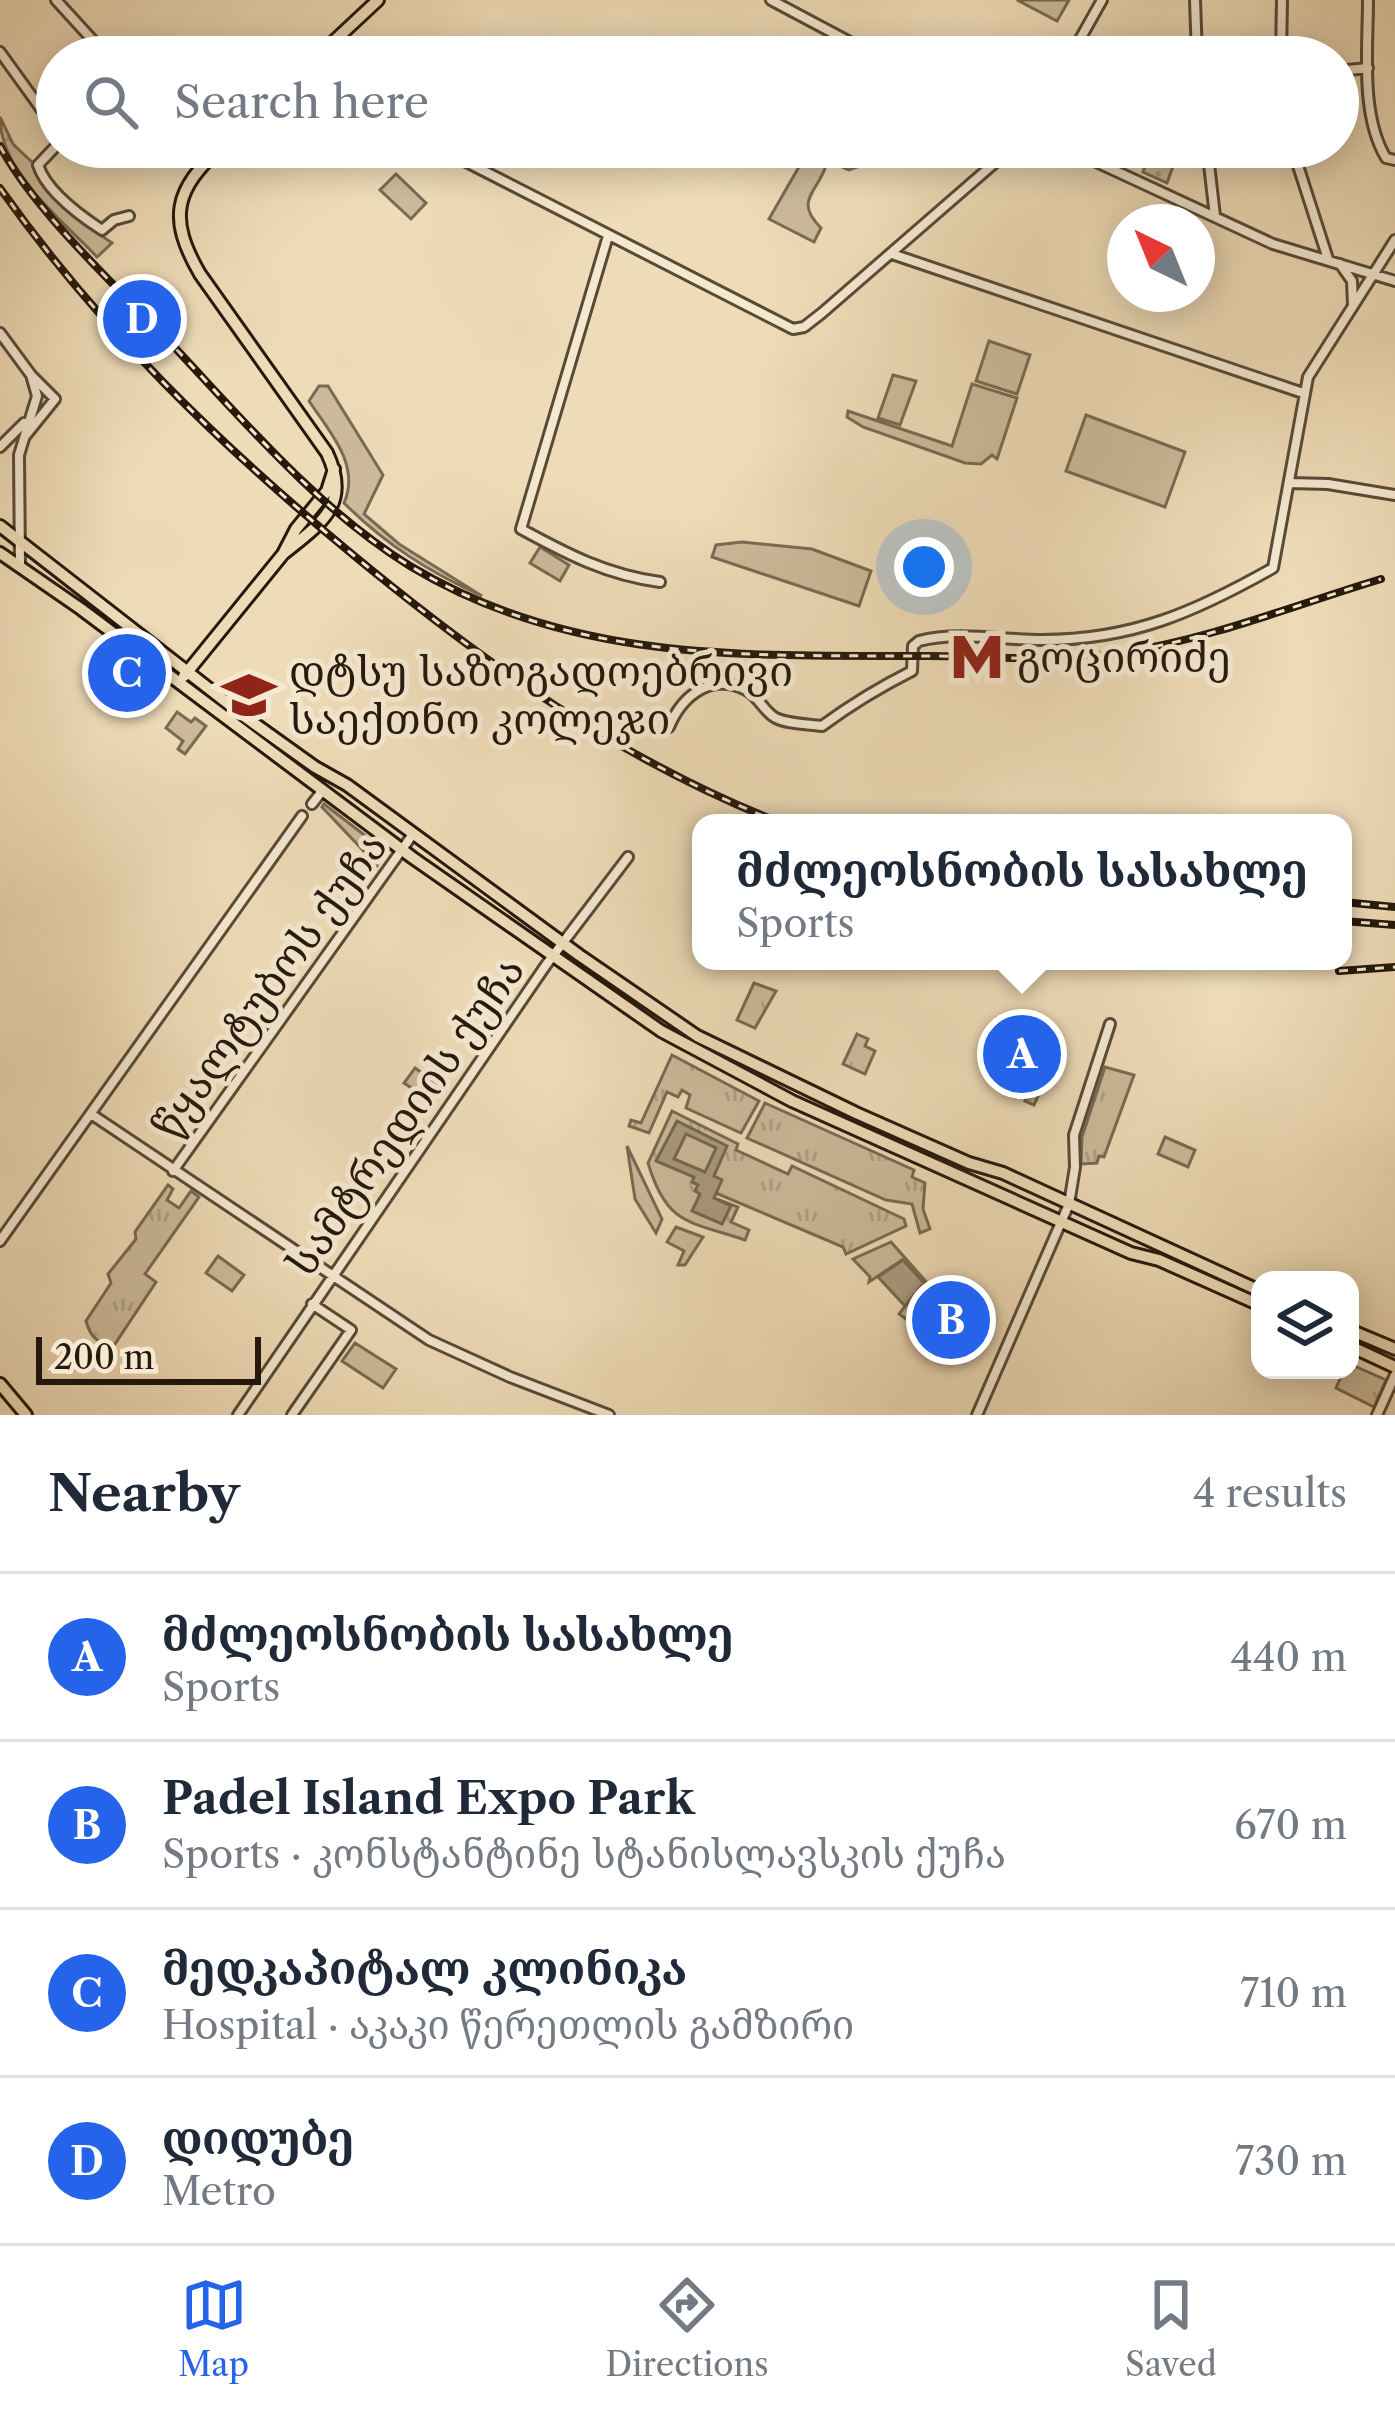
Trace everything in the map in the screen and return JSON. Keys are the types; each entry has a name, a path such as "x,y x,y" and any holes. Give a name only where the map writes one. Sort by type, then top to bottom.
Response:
{"main road":[{"path":"339,36 378,0"},
{"path":"178,683 283,554 306,536 335,501 339,483 327,453 188,252 179,220 182,192 200,168"},
{"path":"0,526 248,719 665,1016 726,1052 1251,1287"},
{"path":"0,553 648,1023 729,1070 1131,1253 1159,1260 1251,1301"},
{"path":"1359,1334 1395,1348"},
{"path":"1359,1351 1395,1371"},
{"path":"0,1384 26,1415"}],"street":[{"path":"56,0 89,36"},
{"path":"771,0 839,36"},
{"path":"1082,36 1102,0"},
{"path":"1195,0 1196,36"},
{"path":"1281,36 1282,0"},
{"path":"1368,0 1375,133 1386,158 1395,160"},
{"path":"0,52 36,102"},
{"path":"1359,69 1369,68"},
{"path":"38,168 65,201 102,230 129,216"},
{"path":"477,168 793,329 814,319 989,168"},
{"path":"1110,168 1189,204"},
{"path":"1209,168 1214,204"},
{"path":"1298,168 1322,248 1352,281 1353,306"},
{"path":"1215,216 1273,244 1395,281"},
{"path":"608,236 521,529 581,562 624,577 660,582"},
{"path":"669,727 677,706 708,685 751,692 776,719 822,726 869,690 894,684 912,671 913,646 920,640 1059,640 1130,633 1174,619 1276,565 1308,377 1395,240"},
{"path":"891,254 1303,393"},
{"path":"0,333 31,375 46,410"},
{"path":"20,446 55,399 40,396"},
{"path":"0,447 40,396"},
{"path":"20,564 20,446 28,417"},
{"path":"1290,483 1395,495"},
{"path":"312,804 323,790"},
{"path":"0,1241 302,816"},
{"name":"წყალტუბოს ქუჩა","path":"173,1171 413,834"},
{"name":"სამტრედიის ქუჩა","path":"238,1415 551,957 628,856"},
{"path":"977,1415 1069,1204 1076,1168 1074,1135 1111,1024"},
{"path":"91,1114 438,1345 609,1415"},
{"path":"292,1415 350,1330 312,1304"},
{"path":"1377,1415 1395,1371"}],"green space":[{"path":"1017,0 1069,0 1057,21"},
{"path":"0,117 39,178 80,221 112,243 97,257 21,176 3,138"},
{"path":"798,168 825,168 808,204 821,228 814,242 769,219"},
{"path":"1144,168 1172,168 1167,183 1143,172"},
{"path":"396,174 426,203 411,219 380,190"},
{"path":"989,341 1030,355 1017,394 976,381"},
{"path":"893,375 916,381 900,425 878,418"},
{"path":"972,384 1017,398 997,459 992,455 981,464 965,463 847,417 848,411 952,446"},
{"path":"319,386 328,386 383,475 364,514 399,544 482,596 408,556 344,503 349,475 346,462 309,401"},
{"path":"1086,415 1185,452 1165,507 1066,471"},
{"path":"742,542 812,549 871,571 859,606 712,557 716,545"},
{"path":"540,547 569,565 560,581 530,563"},
{"path":"177,712 206,726 185,754 178,749 183,741 166,728"},
{"path":"324,804 380,847 377,865 322,807"},
{"path":"754,983 776,991 755,1028 737,1020"},
{"path":"857,1034 868,1039 865,1046 875,1051 865,1074 843,1064"},
{"path":"1053,1040 1062,1044 1034,1105 1025,1101"},
{"path":"672,1055 759,1101 741,1133 686,1108 690,1095 682,1090 678,1097 667,1092 649,1133 629,1126 631,1120 641,1123"},
{"path":"1105,1067 1134,1075 1104,1157 1099,1156 1097,1163 1081,1164 1082,1137"},
{"path":"415,1068 441,1086 431,1101 404,1083"},
{"path":"765,1103 914,1170 912,1177 925,1183 923,1209 930,1229 920,1233 912,1204 886,1200 747,1138"},
{"path":"672,1111 738,1144 736,1150 788,1174 792,1166 904,1219 906,1226 846,1254 843,1247 716,1193 714,1198 738,1207 731,1222 749,1230 745,1240 695,1224 663,1199 648,1163"},
{"path":"1165,1137 1195,1150 1188,1167 1158,1154"},
{"path":"627,1146 662,1219 656,1233 635,1199"},
{"path":"168,1185 173,1189 167,1200 179,1208 191,1191 199,1197 145,1274 156,1282 113,1347 107,1345 95,1338 86,1321 111,1283 108,1274 136,1239 135,1232"},
{"path":"676,1227 703,1237 685,1265 678,1265 684,1251 667,1242"},
{"path":"891,1242 937,1294 913,1324 899,1314 924,1283 902,1260 869,1282 870,1277 853,1259"},
{"path":"218,1256 244,1275 232,1291 206,1273"},
{"path":"355,1343 396,1369 383,1388 342,1361"},
{"path":"1359,1368 1386,1380 1374,1407 1336,1388 1340,1379 1359,1379"}],"shaded area":[{"path":"677,1121 727,1146 714,1176 722,1180 714,1198 731,1206 722,1224 692,1211 700,1194 695,1191 694,1177 656,1161","holes":["686,1134 716,1148 705,1172 674,1159"]},
{"path":"903,1260 924,1283 905,1306 878,1277"}],"railway":[{"path":"0,146 36,199 82,252 316,494 410,566 472,598 534,621 598,637 727,653 1072,658 1185,640 1381,579"},
{"path":"0,188 78,289 164,383 352,554 452,633 556,706 665,770 760,814"},
{"path":"1352,903 1395,907"},
{"path":"1352,922 1395,925"},
{"path":"1339,971 1395,967"}],"place":[{"name":"დიდუბე","path":"142,319"},
{"name":"გოცირიძე","path":"977,657"},
{"name":"მედკაპიტალ კლინიკა","path":"127,673"},
{"name":"დტსუ საზოგადოებრივი საექთნო კოლეჯი","path":"249,695"},
{"name":"მძლეოსნობის სასახლე","path":"1022,1054"},
{"name":"Padel Island Expo Park","path":"951,1320"}]}
